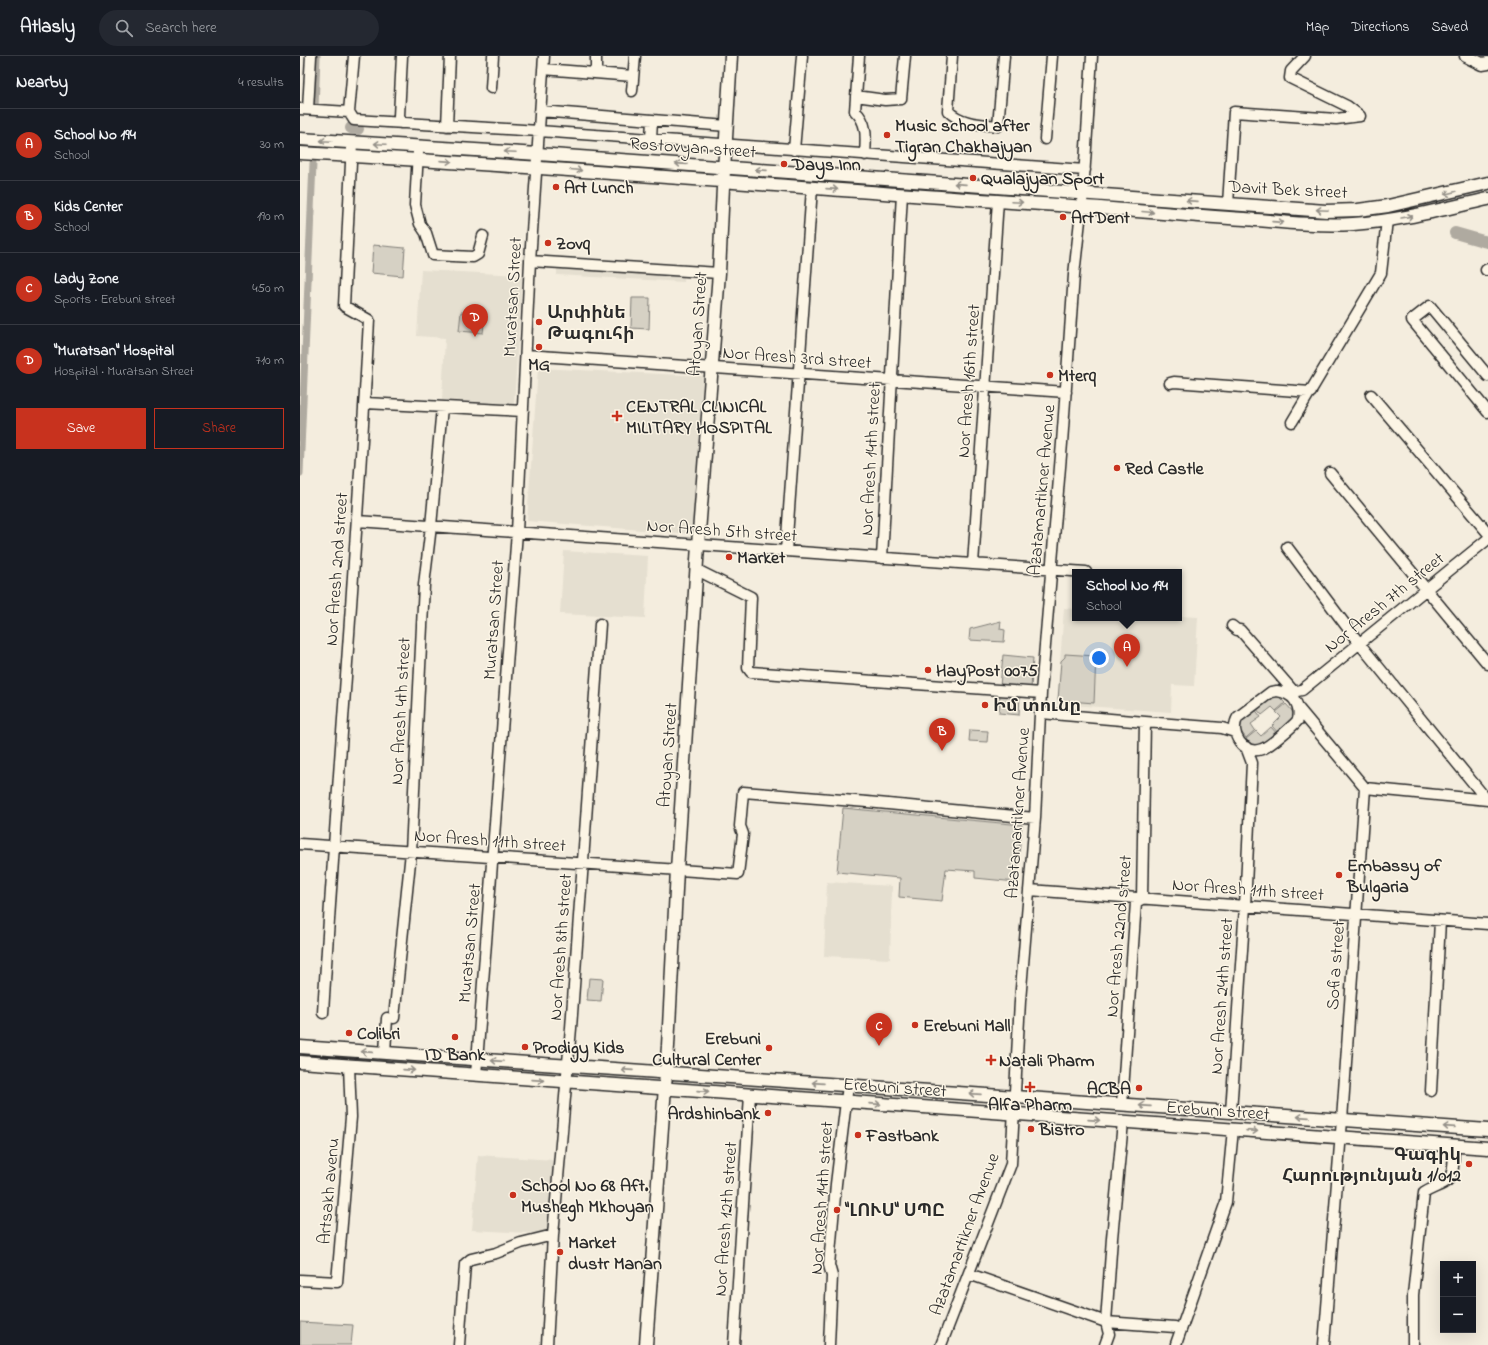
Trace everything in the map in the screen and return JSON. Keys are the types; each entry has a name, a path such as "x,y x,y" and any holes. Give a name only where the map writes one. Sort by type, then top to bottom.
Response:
{"main road":[{"name":"Atoyan Street","path":"646,1345 666,1073 677,870 698,545 719,273 731,56"},
{"path":"1466,56 1482,64 1488,63"},
{"name":"Rostovyan street","path":"300,139 538,154 1083,193"},
{"name":"Rostovyan street","path":"300,153 537,167 723,182 1082,206"},
{"name":"Davit Bek street","path":"1083,193 1326,211 1358,210 1388,206 1420,200 1488,183"},
{"name":"Davit Bek street","path":"1082,206 1178,215 1324,225 1356,224 1387,220 1428,213 1488,198"},
{"name":"Erebuni street","path":"300,1047 1488,1130"},
{"name":"Erebuni street","path":"300,1062 1488,1148"}],"street":[{"path":"311,56 304,109 349,112"},
{"path":"354,56 349,112 354,120 539,131 1084,170"},
{"path":"401,123 399,116 402,56"},
{"path":"447,126 450,56"},
{"path":"491,88 493,56"},
{"path":"537,167 544,56"},
{"path":"596,56 596,73"},
{"path":"632,91 635,56"},
{"path":"794,150 802,56"},
{"path":"859,56 855,111 863,122 866,133 865,154"},
{"path":"856,96 885,100 901,99 905,56"},
{"path":"952,56 948,111 958,119 976,124 998,126 1004,56"},
{"path":"1045,139 1052,56"},
{"name":"Azatamartikner Avenue","path":"942,1345 1011,1164 1014,1097 1035,818 1041,693 1052,570 1074,275 1082,206 1092,56"},
{"path":"1228,204 1234,112 1336,118 1360,116 1347,106 1290,78 1291,71 1305,56"},
{"path":"543,69 633,76"},
{"path":"540,111 727,126"},
{"path":"651,139 652,120"},
{"name":"Nor Aresh 2nd street","path":"323,1013 333,846 365,403 369,320 344,306 352,142"},
{"path":"419,146 415,205 420,224 426,233 433,255 473,257 478,254 483,236"},
{"name":"Muratsan Street","path":"476,1075 517,532 530,261 537,167"},
{"path":"786,551 812,188"},
{"name":"Nor Aresh 14th street","path":"882,558 902,194"},
{"name":"Nor Aresh 16th street","path":"973,564 984,386 998,201"},
{"path":"1292,422 1381,273 1387,220"},
{"path":"530,261 719,273"},
{"path":"1488,376 1430,306 1412,320 1488,412"},
{"name":"Nor Aresh 3rd street","path":"526,355 1066,392"},
{"path":"1170,384 1174,382 1311,392"},
{"path":"1371,395 1488,532"},
{"path":"365,403 523,411"},
{"name":"Nor Aresh 4th street","path":"385,1053 411,852 421,623 442,407"},
{"path":"1330,473 1488,664"},
{"name":"Nor Aresh 5th street","path":"357,521 1072,571"},
{"name":"Nor Aresh 7th street","path":"1296,698 1359,643 1488,540"},
{"path":"1287,547 1359,643 1487,800"},
{"path":"697,570 751,597 748,668 751,672 1041,693"},
{"name":"Nor Aresh 8th street","path":"547,1345 553,1235 567,1082 600,624"},
{"path":"1232,626 1237,630 1240,630 1296,698 1309,722 1365,788 1487,800"},
{"path":"1222,728 1236,720 1271,692 1277,691 1296,698"},
{"path":"1252,763 1261,750 1298,720 1296,698"},
{"path":"1041,713 1222,728 1235,732"},
{"path":"1236,720 1235,732 1240,743 1254,750 1261,750"},
{"name":"Nor Aresh 22nd street","path":"1122,1105 1136,902 1142,899 1145,722"},
{"path":"1296,722 1309,722"},
{"name":"Nor Aresh 24th street","path":"1231,1112 1245,906 1252,763 1246,747"},
{"name":"Sofia street","path":"1340,1137 1365,788"},
{"name":"Nor Aresh 11th street","path":"300,844 738,874 743,834 740,826 743,792 861,801 1035,818"},
{"name":"Nor Aresh 11th street","path":"1029,890 1488,924"},
{"path":"1431,1091 1440,921"},
{"name":"Artsakh avenu","path":"300,1280 336,1282 351,1118 349,1066"},
{"name":"Nor Aresh 14th street","path":"829,1345 832,1276 829,1265 848,1085"},
{"name":"Nor Aresh 12th street","path":"734,1345 750,1095"},
{"path":"1105,1345 1109,1334 1106,1322 1123,1122"},
{"path":"1176,1344 1226,1202 1233,1130"},
{"path":"1324,1345 1340,1137"},
{"path":"1413,1345 1413,1296 1424,1193 1432,1187 1445,1183 1449,1180 1452,1174 1454,1145"},
{"path":"459,1345 465,1264 471,1259 496,1254 521,1243 553,1235"},
{"path":"969,1274 1106,1322 1176,1327"}],"shaded area":[{"path":"373,245 405,248 403,276 371,273"},
{"path":"557,267 684,275 684,282 557,275"},
{"path":"421,270 522,275 514,404 442,400 445,338 417,336"},
{"path":"632,298 650,298 649,329 631,328"},
{"path":"461,312 485,314 483,333 459,331"},
{"name":"CENTRAL CLINICAL MILITARY HOSPITAL","path":"538,368 703,376 692,534 527,521"},
{"path":"564,551 648,556 645,618 560,614"},
{"path":"1064,608 1072,609 1072,621 1182,621 1182,616 1198,617 1194,686 1172,685 1171,712 1057,704"},
{"path":"1001,621 1000,629 1005,630 1004,642 969,640 970,629"},
{"path":"1065,654 1096,656 1094,703 1058,700 1061,661 1065,657"},
{"path":"1003,655 1033,658 1031,689 1000,686"},
{"path":"1000,693 1020,694 1019,715 999,713"},
{"path":"1271,695 1277,695 1285,703 1276,711 1272,707 1262,715 1255,707"},
{"path":"1286,704 1294,713 1293,719 1279,734 1272,726 1281,717 1276,712"},
{"path":"1254,708 1261,717 1251,724 1255,730 1246,738 1239,729 1239,722"},
{"path":"1271,727 1278,735 1264,745 1253,746 1246,739 1256,731 1261,736"},
{"path":"970,730 988,731 987,742 969,741"},
{"path":"843,808 1022,825 1016,882 975,878 975,871 946,869 942,901 899,897 900,878 837,872"},
{"path":"827,882 892,886 890,959 824,956"},
{"path":"589,978 603,979 601,1001 587,1000"},
{"name":"School No 68 Aft. Mushegh Mkhoyan","path":"478,1155 554,1160 548,1234 472,1230"},
{"path":"300,1322 353,1325 351,1345 300,1345"}],"waterway":[{"path":"315,108 317,56"},
{"path":"351,128 358,129"},
{"path":"300,473 313,163"},
{"path":"1455,233 1488,242"}],"place":[{"name":"Music school after Tigran Chakhajyan","path":"887,135"},
{"name":"Days Inn","path":"784,164"},
{"name":"Qualajyan Sport","path":"973,178"},
{"name":"Art Lunch","path":"556,187"},
{"name":"ArtDent","path":"1063,217"},
{"name":"Zovq","path":"548,243"},
{"name":"Արփինե Թագուհի","path":"539,322"},
{"name":"\"Muratsan\" Hospital","path":"475,337"},
{"name":"MG","path":"539,347"},
{"name":"Mterq","path":"1050,375"},
{"name":"CENTRAL CLINICAL MILITARY HOSPITAL","path":"617,416"},
{"name":"Red Castle","path":"1117,468"},
{"name":"Market","path":"729,557"},
{"name":"School No 194","path":"1127,667"},
{"name":"HayPost 0075","path":"928,670"},
{"name":"Իմ տունը","path":"985,705"},
{"name":"Kids Center","path":"942,751"},
{"name":"Embassy of Bulgaria","path":"1339,875"},
{"name":"Erebuni Mall","path":"915,1025"},
{"name":"Colibri","path":"349,1033"},
{"name":"ID Bank","path":"455,1037"},
{"name":"Lady Zone","path":"879,1046"},
{"name":"Prodigy Kids","path":"525,1047"},
{"name":"Erebuni Cultural Center","path":"769,1048"},
{"name":"Natali Pharm","path":"991,1060"},
{"name":"Alfa Pharm","path":"1030,1087"},
{"name":"ACBA","path":"1139,1088"},
{"name":"Ardshinbank","path":"768,1113"},
{"name":"Bistro","path":"1031,1129"},
{"name":"Fastbank","path":"858,1135"},
{"name":"Գագիկ Հարությունյան 1/012","path":"1469,1164"},
{"name":"School No 68 Aft. Mushegh Mkhoyan","path":"513,1195"},
{"name":"\"ԼՈՒՍ\" ՍՊԸ","path":"837,1210"},
{"name":"Market dustr Manan","path":"560,1252"}]}
